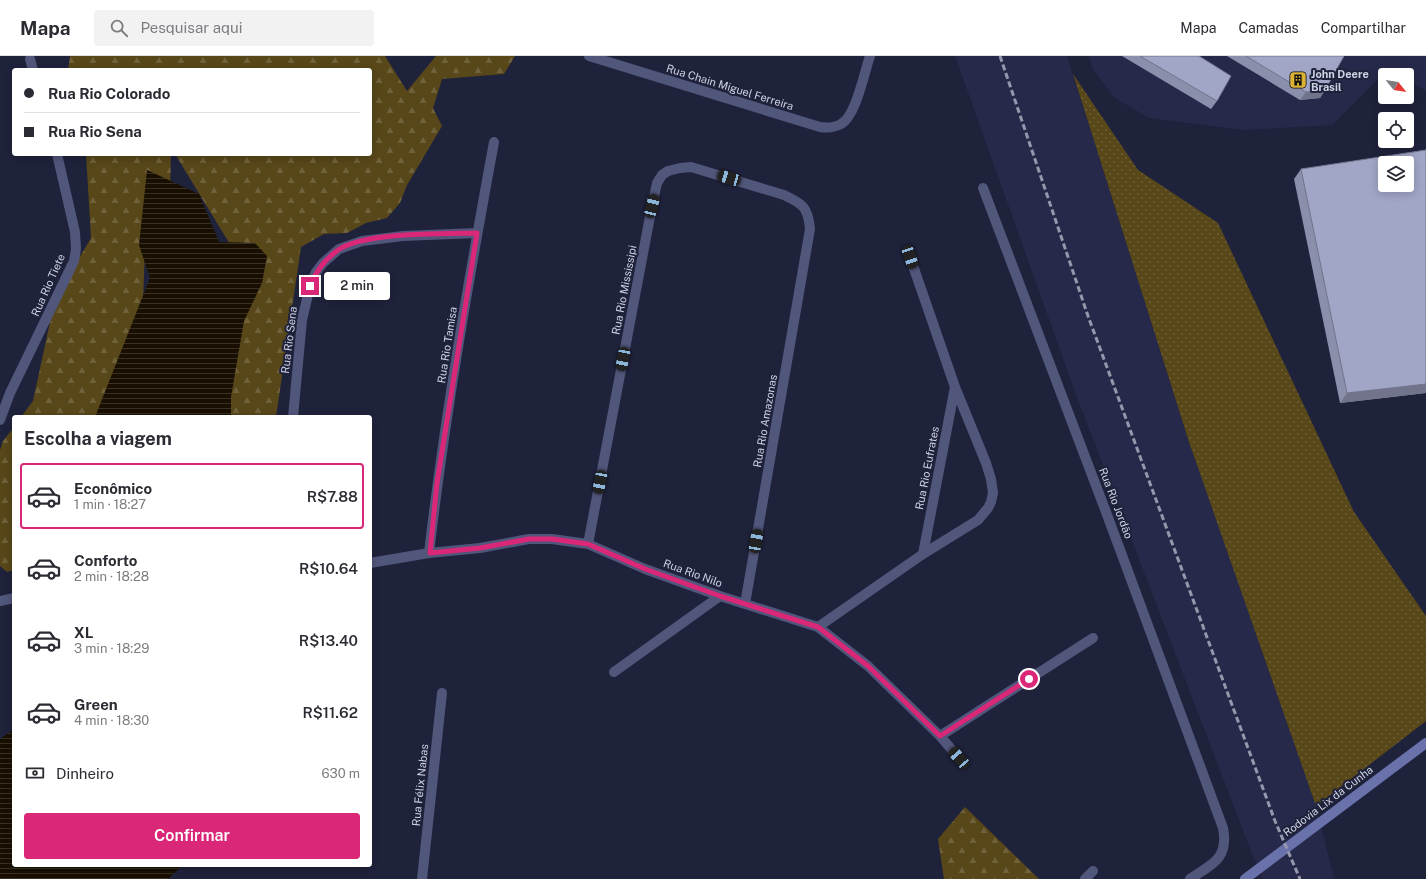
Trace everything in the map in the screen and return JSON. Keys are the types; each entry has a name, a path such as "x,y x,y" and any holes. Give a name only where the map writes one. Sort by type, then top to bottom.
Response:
{"main road":[{"name":"Rodovia Lix da Cunha","path":"1245,879 1426,743"}],"street":[{"name":"Rua Chain Miguel Ferreira","path":"589,56 820,127 831,128 841,125 848,119 853,110 870,56"},
{"path":"30,59 32,68"},
{"name":"Rua Rio Tamisa","path":"430,553 437,483 477,233 494,142"},
{"name":"Rua Rio Tiete","path":"0,420 5,393 74,261 76,249 75,232 57,156"},
{"name":"Rua Rio Mississipi","path":"588,544 652,206 657,183 662,175 668,171 691,167 784,195 806,208 809,217 810,229 808,243"},
{"name":"Rua Rio Jordão","path":"983,188 1106,512 1223,828 1225,837 1221,854 1216,860 1190,879"},
{"name":"Rua Rio Sena","path":"293,415 302,320 310,286 316,272 323,263 339,250 362,241 403,236 477,233"},
{"name":"Rua Rio Amazonas","path":"745,604 808,243"},
{"name":"Rua Rio Eufrates","path":"818,627 923,554 978,520 991,502 993,493 992,479 954,387 910,257"},
{"name":"Rua Rio Eufrates","path":"923,554 954,387"},
{"name":"Rua Rio Nilo","path":"372,563 430,553 480,548 529,539 552,539 588,544 645,569 720,596 818,627 868,666 940,736 959,758"},
{"path":"614,672 720,596"},
{"path":"0,601 12,598"},
{"path":"940,736 1093,638"},
{"name":"Rua Félix Nabas","path":"422,879 442,693"},
{"path":"1085,879 1093,871"}],"shaded area":[{"path":"955,56 1067,56 1189,442 1316,806 1334,879 1263,879 1252,854 1075,392"},
{"path":"1089,56 1426,56 1426,91 1414,83 1414,68 1378,68 1378,79 1332,125 1244,130 1149,118 1115,98 1092,68"},
{"path":"147,170 199,194 219,242 255,243 267,256 262,283 244,321 231,397 231,415 96,415 150,278 139,245"},
{"path":"12,730 12,867 181,867 168,879 0,879 0,739"}],"green space":[{"path":"70,56 385,56 407,91 436,56 515,56 504,74 442,79 433,108 442,126 407,185 400,203 387,218 366,223 347,233 324,234 301,247 276,415 210,415 239,259 176,156 372,156 372,68 68,68"},
{"path":"1073,74 1138,170 1218,223 1354,512 1426,616 1426,721 1316,806 1189,442"},
{"path":"86,156 171,156 170,190 146,222 143,302 97,415 22,415 33,401 55,299 91,238"},
{"path":"12,430 12,571 7,572 0,566 0,450 3,441"},
{"path":"965,807 1039,879 944,879 938,839"}],"building":[{"path":"1140,56 1199,56 1231,76 1217,101"},
{"name":"John Deere Brasil","path":"1246,56 1344,56 1325,90 1306,92"},
{"path":"1426,150 1426,384 1347,393 1301,169 1378,157 1378,192 1414,192 1414,156 1387,156"}],"railway":[{"path":"1000,56 1088,316 1275,821 1300,879"}],"place":[{"name":"John Deere Brasil","path":"1298,80"}],"route":[{"path":"310,286 316,272 323,263 339,250 362,241 403,236 477,233 437,483 430,553 480,548 529,539 552,539 588,544 645,569 720,596 818,627 868,666 940,736 1029,679"}]}
